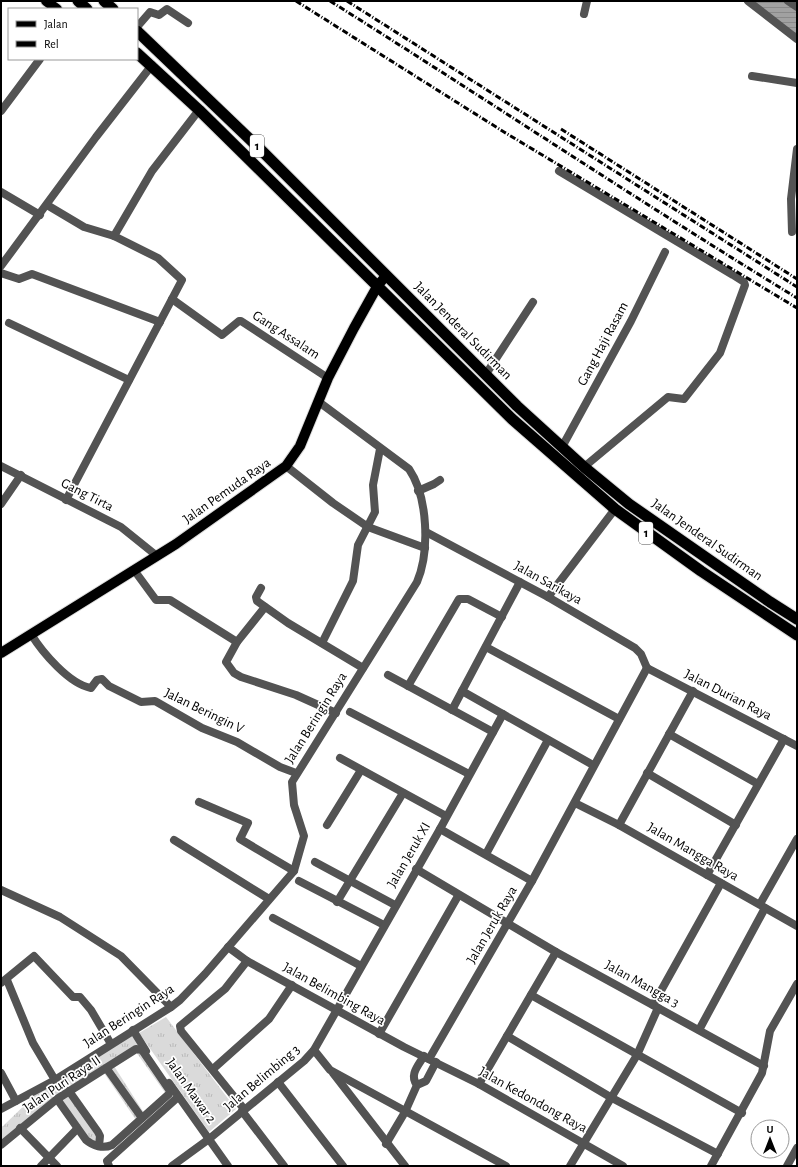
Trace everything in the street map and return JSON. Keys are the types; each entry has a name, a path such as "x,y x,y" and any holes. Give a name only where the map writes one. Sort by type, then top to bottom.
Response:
{"highway":[{"path":"78,1 86,8"},
{"path":"104,1 112,8"},
{"name":"Jalan Jenderal Sudirman","path":"138,32 261,150 518,406 584,467 629,504 770,602 797,619"},
{"name":"Jalan Jenderal Sudirman","path":"138,54 152,65 199,110 508,414 615,509 797,635"},
{"path":"764,613 770,602"}],"main road":[{"path":"46,1 56,8"},
{"name":"Jalan Pemuda Raya","path":"1,653 157,556 286,466 300,446 328,378 378,285 386,276"}],"street":[{"path":"584,14 587,1"},
{"path":"748,1 797,39"},
{"path":"788,1 797,7"},
{"path":"138,26 150,12 160,15 167,9 188,23"},
{"path":"1,110 39,60"},
{"path":"1,266 96,137 152,65"},
{"path":"752,76 797,82"},
{"path":"114,236 152,171 199,110"},
{"path":"792,232 791,199 797,149"},
{"path":"559,170 745,284 720,353 684,399 668,397 584,467"},
{"path":"1,192 40,215"},
{"path":"47,205 84,227 114,236 158,258 182,280 66,500"},
{"name":"Gang Haji Rasam","path":"562,447 627,328 665,252"},
{"path":"1,273 19,279 32,274 160,322"},
{"name":"Gang Assalam","path":"172,299 222,335 241,321 328,378"},
{"path":"486,374 533,302"},
{"path":"9,323 129,380"},
{"name":"Jalan Beringin Raya","path":"1,1109 55,1080 180,1000 205,974 232,950 269,899 294,871 304,836 292,794 292,782 296,773 336,713 362,668 417,582 427,533 418,491 414,477 409,469 380,449 319,402"},
{"path":"322,643 353,580 358,545 375,512 372,485 380,449"},
{"name":"Gang Tirta","path":"1,466 121,527 157,556"},
{"path":"286,466 333,503 368,527 425,548"},
{"path":"1,504 21,476"},
{"path":"418,491 440,480"},
{"path":"548,597 615,509"},
{"name":"Jalan Sarikaya","path":"427,533 548,597 635,648 641,654 647,668"},
{"path":"134,570 156,600 170,600 237,642"},
{"path":"452,710 520,582"},
{"path":"261,588 256,597 257,601 288,623 362,668"},
{"path":"408,686 459,599 468,599 502,617"},
{"path":"265,606 237,642 226,662 234,673 241,677 296,695 336,713"},
{"name":"Jalan Beringin V","path":"31,634 42,652 55,665 81,685 91,688 97,680 102,680 110,686 141,702 155,701 202,728 237,742 280,766 296,773"},
{"path":"486,647 619,719"},
{"name":"Jalan Durian Raya","path":"647,668 797,746"},
{"name":"Jalan Jeruk Raya","path":"417,1085 413,1081 413,1075 430,1059 532,881 575,802 593,765 647,668"},
{"path":"388,675 493,732"},
{"path":"462,691 593,765"},
{"path":"619,825 693,691"},
{"path":"350,712 469,774"},
{"name":"Jalan Jeruk XI","path":"337,1009 395,905 440,829 503,714"},
{"path":"669,734 758,784"},
{"path":"707,875 784,738"},
{"path":"486,854 548,740"},
{"path":"340,758 446,816"},
{"path":"327,825 361,770"},
{"path":"647,773 736,825"},
{"path":"338,902 403,793"},
{"path":"199,802 248,823 240,838 294,871"},
{"name":"Jalan Mangga Raya","path":"575,802 619,825 797,926"},
{"path":"440,829 532,881"},
{"path":"699,1030 797,839"},
{"path":"174,840 269,899"},
{"path":"315,862 349,882 395,905"},
{"name":"Jalan Mangga 3","path":"416,869 458,896 508,923 556,952 764,1066"},
{"path":"299,880 384,925"},
{"path":"570,1166 585,1144 637,1055 656,1006 722,883"},
{"path":"1,890 60,916 121,956 171,1007"},
{"path":"379,1034 458,896"},
{"path":"273,918 361,966"},
{"name":"Jalan Belimbing Raya","path":"232,950 247,961 337,1009 379,1034 430,1059"},
{"path":"479,1084 556,952"},
{"path":"55,1080 33,1042 4,982 34,956 73,997 80,997 88,1005 111,1044"},
{"path":"247,961 220,993 180,1026 181,1031 213,1069 284,1166"},
{"path":"711,1166 742,1112 764,1066 770,1031 797,984"},
{"path":"213,1069 268,1019 292,985"},
{"path":"531,995 742,1112"},
{"name":"Jalan Belimbing 3","path":"172,1166 208,1140 304,1061 314,1050 337,1009"},
{"name":"Jalan Mawar 2","path":"134,1030 178,1097 228,1166"},
{"path":"507,1036 612,1098 718,1154"},
{"name":"Jalan Puri Raya II","path":"1,1145 20,1128 69,1091 140,1049 170,1091 169,1094 142,1118"},
{"path":"314,1050 404,1166"},
{"name":"Jalan Jeruk Raya","path":"386,1144 405,1112 417,1085 426,1081 430,1059"},
{"name":"Jalan Kedondong Raya","path":"430,1059 479,1084 623,1166"},
{"path":"58,1099 77,1129 91,1144 104,1147 112,1145 142,1118 107,1069"},
{"path":"330,1070 506,1166"},
{"path":"1,1073 16,1101"},
{"path":"278,1082 343,1166"},
{"path":"69,1091 98,1132 100,1136 99,1146"},
{"path":"109,1166 107,1161 178,1097"},
{"path":"20,1128 57,1166"},
{"path":"41,1166 77,1129"},
{"path":"788,1166 797,1148"}],"green space":[{"path":"166,1017 236,1109 209,1132 139,1033"},
{"path":"132,1033 140,1045 1,1141 1,1128 36,1094"},
{"path":"141,1050 169,1090 166,1094 136,1052"},
{"path":"114,1066 144,1113 136,1120 104,1073"},
{"path":"68,1092 99,1141 91,1143 59,1099"}],"shaded area":[{"path":"748,1 788,1 797,7 797,39"}],"railway":[{"path":"296,1 504,132 797,308"},
{"path":"330,1 797,298"},
{"path":"347,1 797,287"},
{"path":"561,129 797,279"}]}
